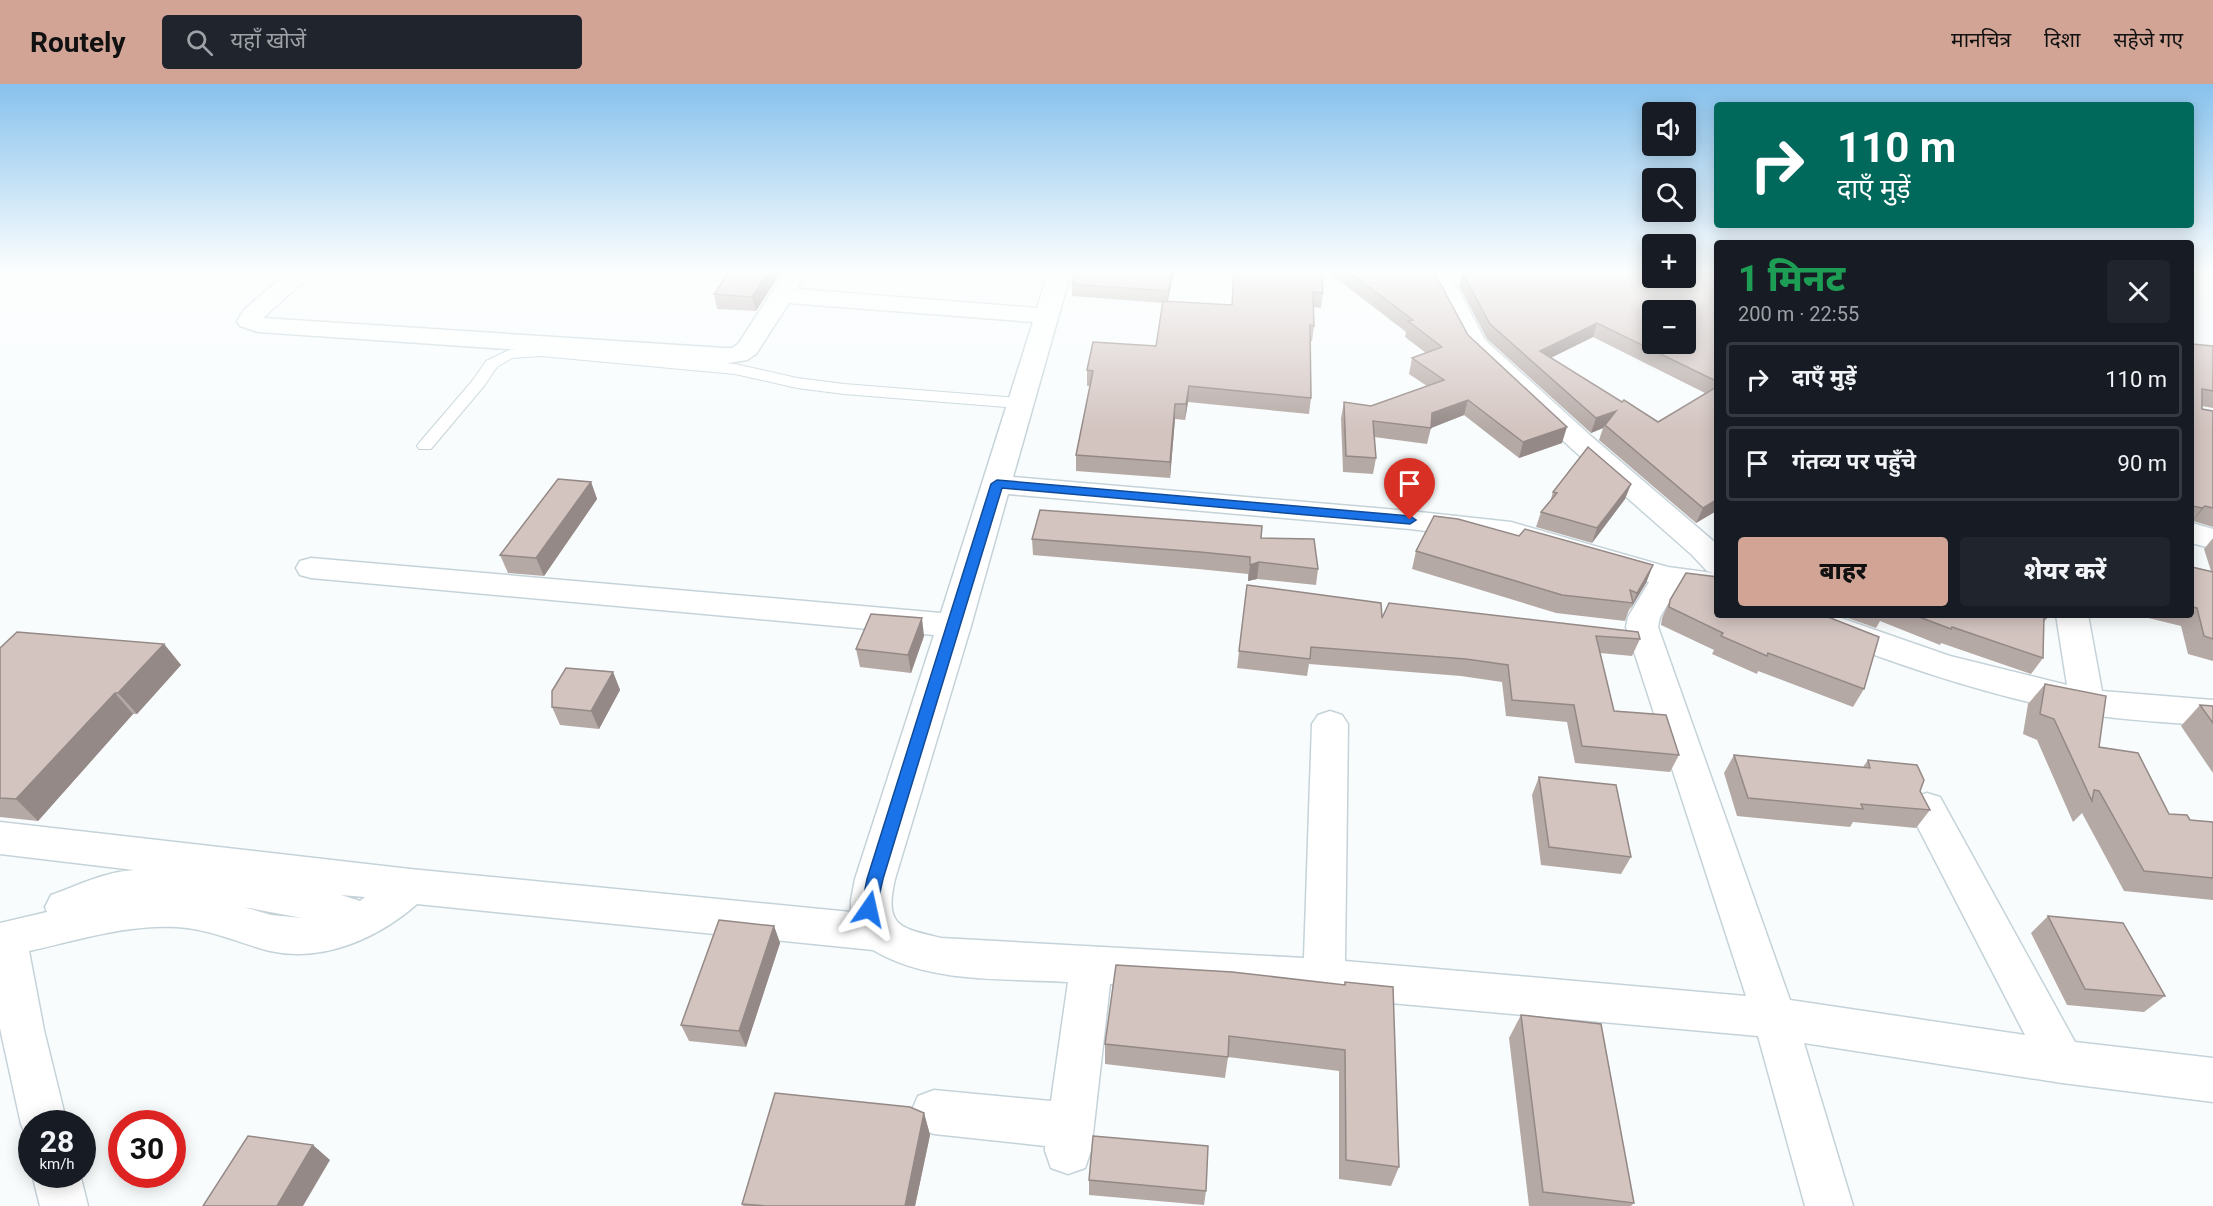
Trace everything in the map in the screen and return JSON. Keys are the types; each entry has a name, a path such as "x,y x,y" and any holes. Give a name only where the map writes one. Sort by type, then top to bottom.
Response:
{"street":[{"path":"257,324 738,355 747,349 763,324"},
{"path":"879,933 869,909 875,879 955,626 1019,403 1044,324"},
{"path":"1466,324 1475,344 1714,560"},
{"path":"997,484 1410,520 1501,531 1668,577 1714,583"},
{"path":"2194,533 2213,538"},
{"path":"311,568 955,626"},
{"path":"1668,577 1644,617 1642,627 1627,635 1775,1018 1829,1206"},
{"path":"1809,618 1957,670 2014,687 2087,701 2213,713"},
{"path":"2073,618 2087,701"},
{"path":"1324,978 1330,724"},
{"path":"1927,808 2062,1062"},
{"path":"0,838 410,886 879,933 902,946 941,956 1324,978 1775,1018 2062,1062 2213,1080"},
{"path":"41,1110 21,1030 3,940 110,914 150,910 195,911 282,935 311,936 345,928 363,919 386,906 410,886"},
{"path":"934,1112 1069,1139 1091,965"},
{"path":"60,1188 64,1206"}],"lane":[{"path":"425,446 480,383 491,364 509,354 541,351 735,369 844,389 1019,403"}],"building":[{"path":"1159,324 1314,324 1310,325 1311,398 1189,386 1186,404 1175,404 1170,462 1076,455 1093,371 1087,370 1093,342 1156,346"},
{"path":"1412,324 1462,324 1468,335 1567,427 1523,442 1468,400 1432,413 1431,428 1373,421 1376,458 1346,456 1344,402 1371,406 1444,380 1412,358 1442,347"},
{"path":"1490,324 1594,324 1540,351 1658,422 1714,388 1714,501 1703,508 1605,425 1616,411 1596,418"},
{"path":"1600,324 1642,324 1642,345"},
{"path":"1696,324 1714,324 1714,380 1661,354 1696,354"},
{"path":"2194,344 2213,346 2213,391 2202,389 2202,409 2213,411 2213,508 2205,506 2202,508 2194,506"},
{"path":"1588,447 1631,484 1597,528 1541,512 1557,493 1553,492"},
{"path":"558,479 591,482 536,558 500,555"},
{"path":"1040,510 1262,526 1261,538 1314,539 1318,569 1259,562 1250,565 1250,557 1032,539"},
{"path":"1434,516 1458,519 1519,536 1525,529 1653,565 1637,593 1630,590 1633,603 1562,595 1416,551"},
{"path":"2194,567 2213,572 2213,639 2204,636 2197,608 2194,607"},
{"path":"1686,573 1714,576 1714,618 1831,618 1879,637 1864,689 1768,653 1767,656 1721,636 1723,633 1669,607 1670,600"},
{"path":"1247,585 1381,603 1382,618 1389,603 1638,632 1640,639 1596,636 1614,711 1666,715 1679,755 1582,746 1574,705 1512,700 1508,665 1466,659 1311,647 1310,659 1239,651"},
{"path":"871,614 922,618 908,655 856,649"},
{"path":"1922,618 2044,618 2043,658 1952,627 1951,629"},
{"path":"17,632 164,644 16,799 0,798 0,648"},
{"path":"566,668 613,672 591,711 552,707 552,691"},
{"path":"2045,684 2106,696 2099,747 2138,753 2169,814 2187,815 2190,820 2213,822 2213,878 2144,871 2099,791 2094,790 2092,801 2054,719 2040,714"},
{"path":"2200,705 2213,706 2213,723"},
{"path":"1734,755 1870,768 1868,760 1917,765 1924,780 1920,791 1930,810 1861,804 1863,809 1748,798"},
{"path":"1539,777 1616,785 1631,857 1549,847"},
{"path":"2048,916 2123,923 2165,996 2085,989"},
{"path":"719,920 774,926 739,1031 681,1025"},
{"path":"1116,965 1232,972 1345,985 1345,982 1393,987 1399,1167 1346,1160 1345,1050 1229,1036 1228,1057 1105,1044"},
{"path":"1521,1015 1601,1024 1634,1203 1543,1192"},
{"path":"775,1093 910,1107 924,1113 905,1206 742,1204"},
{"path":"248,1136 313,1145 277,1206 203,1206"},
{"path":"1093,1136 1208,1146 1206,1191 1089,1180"}],"route":[{"path":"869,909 875,879 997,484 1410,520"}]}
